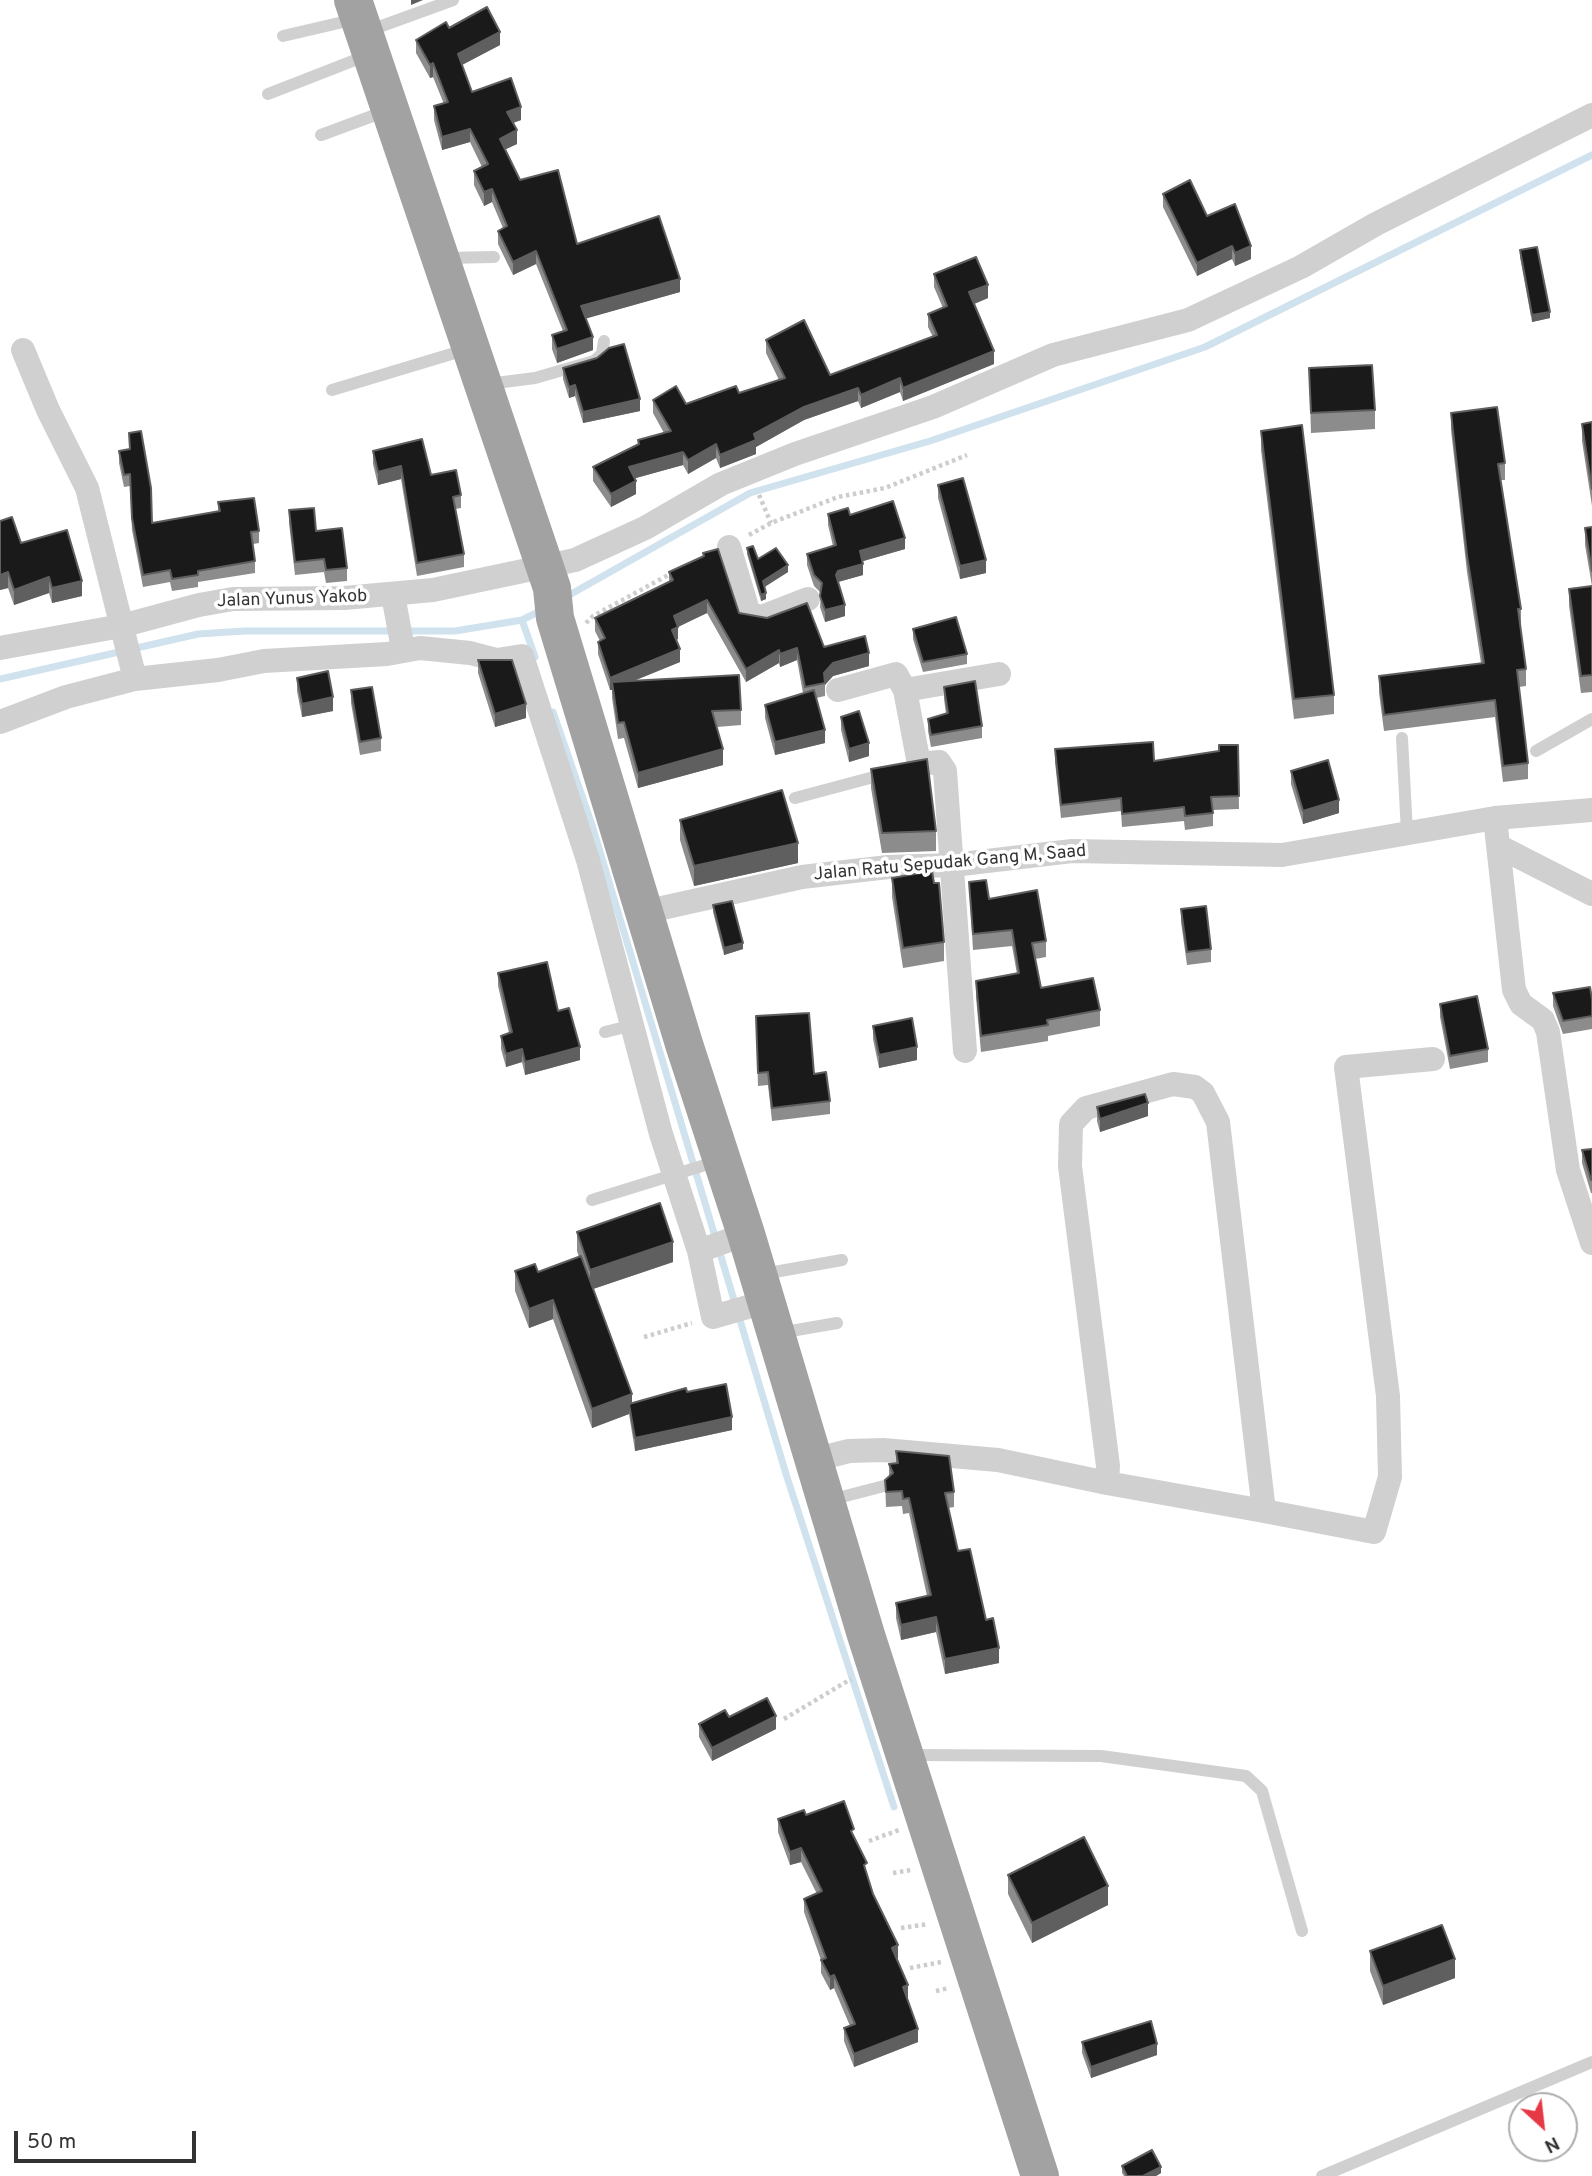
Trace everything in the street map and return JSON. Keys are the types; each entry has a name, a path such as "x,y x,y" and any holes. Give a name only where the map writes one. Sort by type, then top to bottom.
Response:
{"highway":[{"path":"362,26 485,384 605,860 644,912 652,1020 720,1243 746,1309 813,1460 1040,2176"}],"street":[{"path":"3,713 66,697 134,670 218,670 264,661 387,654 402,643 497,660 544,626 575,560 645,528 721,484 795,454 933,407 1053,355 1188,320 1301,267 1376,224 1592,115"},
{"path":"23,350 48,410 87,488 134,670"},
{"path":"729,547 749,614 762,617 808,599"},
{"name":"Jalan Yunus Yakob","path":"0,648 122,631 199,604 233,599 394,602 433,590 544,626"},
{"path":"394,602 402,643"},
{"path":"838,690 896,674 905,690 907,768 934,761 945,771 965,1051"},
{"path":"905,690 999,674"},
{"name":"Jalan Ratu Sepudak Gang M, Saad","path":"644,912 802,877 888,867 953,865 1072,851 1282,855 1495,818 1592,810"},
{"path":"1495,818 1514,990 1521,1004 1543,1020 1548,1032 1568,1170 1592,1243"},
{"path":"1500,847 1592,894"},
{"path":"605,860 720,1243 746,1309"},
{"path":"813,1460 849,1451 883,1450 998,1460 1374,1532 1390,1477 1388,1396 1346,1067 1433,1059"},
{"path":"1107,1483 1108,1466 1070,1166 1071,1124 1086,1108 1174,1084 1195,1087 1203,1093 1218,1122 1264,1511"}],"lane":[{"path":"284,36 362,26 453,0"},
{"path":"268,94 362,26"},
{"path":"321,135 390,109"},
{"path":"442,258 494,257"},
{"path":"485,384 535,377 594,362 602,354 604,341"},
{"path":"332,390 471,348"},
{"path":"1536,751 1592,719"},
{"path":"1402,738 1407,833"},
{"path":"795,798 907,768"},
{"path":"605,1032 652,1020"},
{"path":"592,1200 697,1167"},
{"path":"746,1309 842,1260"},
{"path":"746,1309 837,1323"},
{"path":"825,1501 884,1486"},
{"path":"905,1755 1101,1756 1246,1776 1262,1791 1302,1931"},
{"path":"1322,2176 1592,2063"}],"path":[{"path":"729,547 771,523 838,497 885,488 967,455"},
{"path":"750,473 771,523"},
{"path":"544,626 593,616 676,572"},
{"path":"644,1337 746,1309"},
{"path":"784,1719 876,1665"}],"building":[{"path":"487,7 500,32 458,54 472,92 511,78 521,107 507,112 517,130 500,139 520,180 558,170 577,244 659,216 680,279 581,306 593,337 557,349 552,335 567,330 536,251 513,262 498,231 507,226 492,189 484,192 474,171 488,164 470,129 442,137 434,106 448,102 433,63 430,65 416,40 446,22 449,28"},
{"path":"1190,180 1207,216 1235,204 1251,246 1235,253 1232,246 1197,263 1163,194"},
{"path":"1537,247 1550,312 1532,315 1520,250"},
{"path":"976,257 988,285 969,292 994,351 903,388 900,378 861,395 858,388 804,407 754,434 756,440 720,455 716,444 688,460 683,452 629,467 636,481 611,494 593,467 639,444 638,440 671,431 653,400 676,386 686,404 736,386 739,393 785,378 766,340 804,320 830,375 937,335 928,314 947,306 934,274"},
{"path":"624,344 640,399 583,412 575,385 569,387 563,368 597,358 609,348"},
{"path":"1372,365 1375,410 1311,413 1309,368"},
{"path":"1497,407 1505,463 1498,464 1521,609 1518,609 1526,669 1517,670 1528,763 1503,766 1495,700 1384,715 1379,676 1484,663 1467,555 1451,413"},
{"path":"1592,422 1592,489 1582,424"},
{"path":"1302,425 1334,695 1294,699 1261,431"},
{"path":"141,431 151,488 152,523 220,511 218,502 254,498 259,531 251,532 255,561 198,571 198,575 172,579 170,570 143,575 132,518 130,474 124,475 119,451 130,449 129,433"},
{"path":"422,439 431,475 456,470 461,495 453,497 464,554 417,563 401,466 378,472 373,451"},
{"path":"963,478 986,560 960,566 938,485"},
{"path":"893,501 905,538 860,551 863,564 838,571 836,575 845,605 825,610 820,596 822,583 814,575 807,554 836,545 828,514 848,508 850,515"},
{"path":"314,508 316,531 342,528 347,568 326,570 324,559 295,562 289,510"},
{"path":"12,517 21,543 67,530 82,581 52,588 49,577 14,590 8,572 0,575 0,521"},
{"path":"1592,527 1592,571 1585,528"},
{"path":"753,546 758,559 776,548 788,565 763,581 766,593 761,595 747,548"},
{"path":"718,549 739,613 767,618 807,603 824,647 865,636 869,653 833,663 824,673 825,683 805,687 797,648 780,654 779,650 746,669 707,600 674,616 678,627 672,630 680,649 610,678 598,642 605,638 595,618 673,580 669,572 704,556 703,553"},
{"path":"1592,586 1592,675 1581,676 1569,589"},
{"path":"956,617 967,654 923,662 913,629"},
{"path":"478,660 512,660 526,704 495,714"},
{"path":"328,671 333,697 302,704 297,678"},
{"path":"739,675 741,710 712,711 723,749 638,773 624,722 618,723 612,682"},
{"path":"975,681 982,726 931,735 928,719 948,713 944,687"},
{"path":"372,687 381,738 360,742 351,690"},
{"path":"814,690 825,730 775,742 765,705"},
{"path":"859,711 869,743 849,749 841,717"},
{"path":"1153,742 1154,761 1219,751 1219,745 1238,745 1239,796 1211,797 1213,813 1185,816 1184,807 1122,814 1121,798 1061,805 1055,749"},
{"path":"927,759 936,831 882,833 871,769"},
{"path":"1328,760 1339,800 1303,811 1291,771"},
{"path":"782,790 798,843 694,866 680,820"},
{"path":"932,871 934,883 939,883 944,942 903,948 892,878"},
{"path":"986,880 989,899 1037,890 1046,941 1032,943 1041,988 1093,978 1100,1010 1047,1020 1048,1025 981,1036 976,981 1019,973 1012,930 973,934 969,882"},
{"path":"732,901 743,943 724,948 713,905"},
{"path":"1206,906 1211,949 1187,952 1181,909"},
{"path":"547,962 558,1011 569,1008 580,1047 525,1062 522,1049 506,1054 501,1036 512,1032 498,973"},
{"path":"1590,987 1592,1016 1563,1021 1553,993"},
{"path":"1477,996 1488,1049 1450,1056 1440,1004"},
{"path":"809,1013 814,1074 826,1072 830,1101 772,1108 768,1072 758,1073 756,1016"},
{"path":"912,1018 917,1047 879,1055 873,1026"},
{"path":"1145,1094 1148,1103 1100,1119 1097,1107"},
{"path":"1592,1149 1592,1180 1591,1180 1582,1150"},
{"path":"660,1203 673,1242 590,1270 577,1232"},
{"path":"581,1256 632,1394 592,1409 553,1300 529,1309 515,1271 535,1264 538,1272"},
{"path":"726,1384 732,1417 635,1438 629,1404 686,1388 687,1392"},
{"path":"896,1451 949,1456 954,1492 945,1493 958,1551 970,1549 986,1620 993,1618 999,1648 945,1659 936,1617 901,1625 896,1603 931,1595 909,1498 903,1499 902,1491 886,1492 885,1480 893,1473 889,1464 898,1463"},
{"path":"767,1698 776,1716 712,1748 699,1724 725,1710 729,1717"},
{"path":"844,1801 854,1829 851,1831 867,1863 864,1865 873,1894 898,1945 892,1948 908,1985 903,1987 918,2029 854,2054 844,2028 855,2024 834,1975 830,1977 821,1960 826,1958 804,1899 822,1891 801,1848 790,1852 778,1819 804,1810 806,1815"},
{"path":"1084,1837 1108,1886 1032,1923 1008,1875"},
{"path":"1442,1925 1455,1959 1383,1986 1370,1951"},
{"path":"1151,2021 1157,2044 1091,2067 1082,2042"},
{"path":"1152,2150 1161,2167 1143,2176 1127,2176 1122,2166"}],"waterway":[{"path":"564,598 750,493 930,441 1205,347 1592,155"},
{"path":"0,679 198,634 245,631 455,631 522,620 542,610"},
{"path":"522,620 535,657"},
{"path":"553,712 592,825 786,1474 894,1807"}]}
